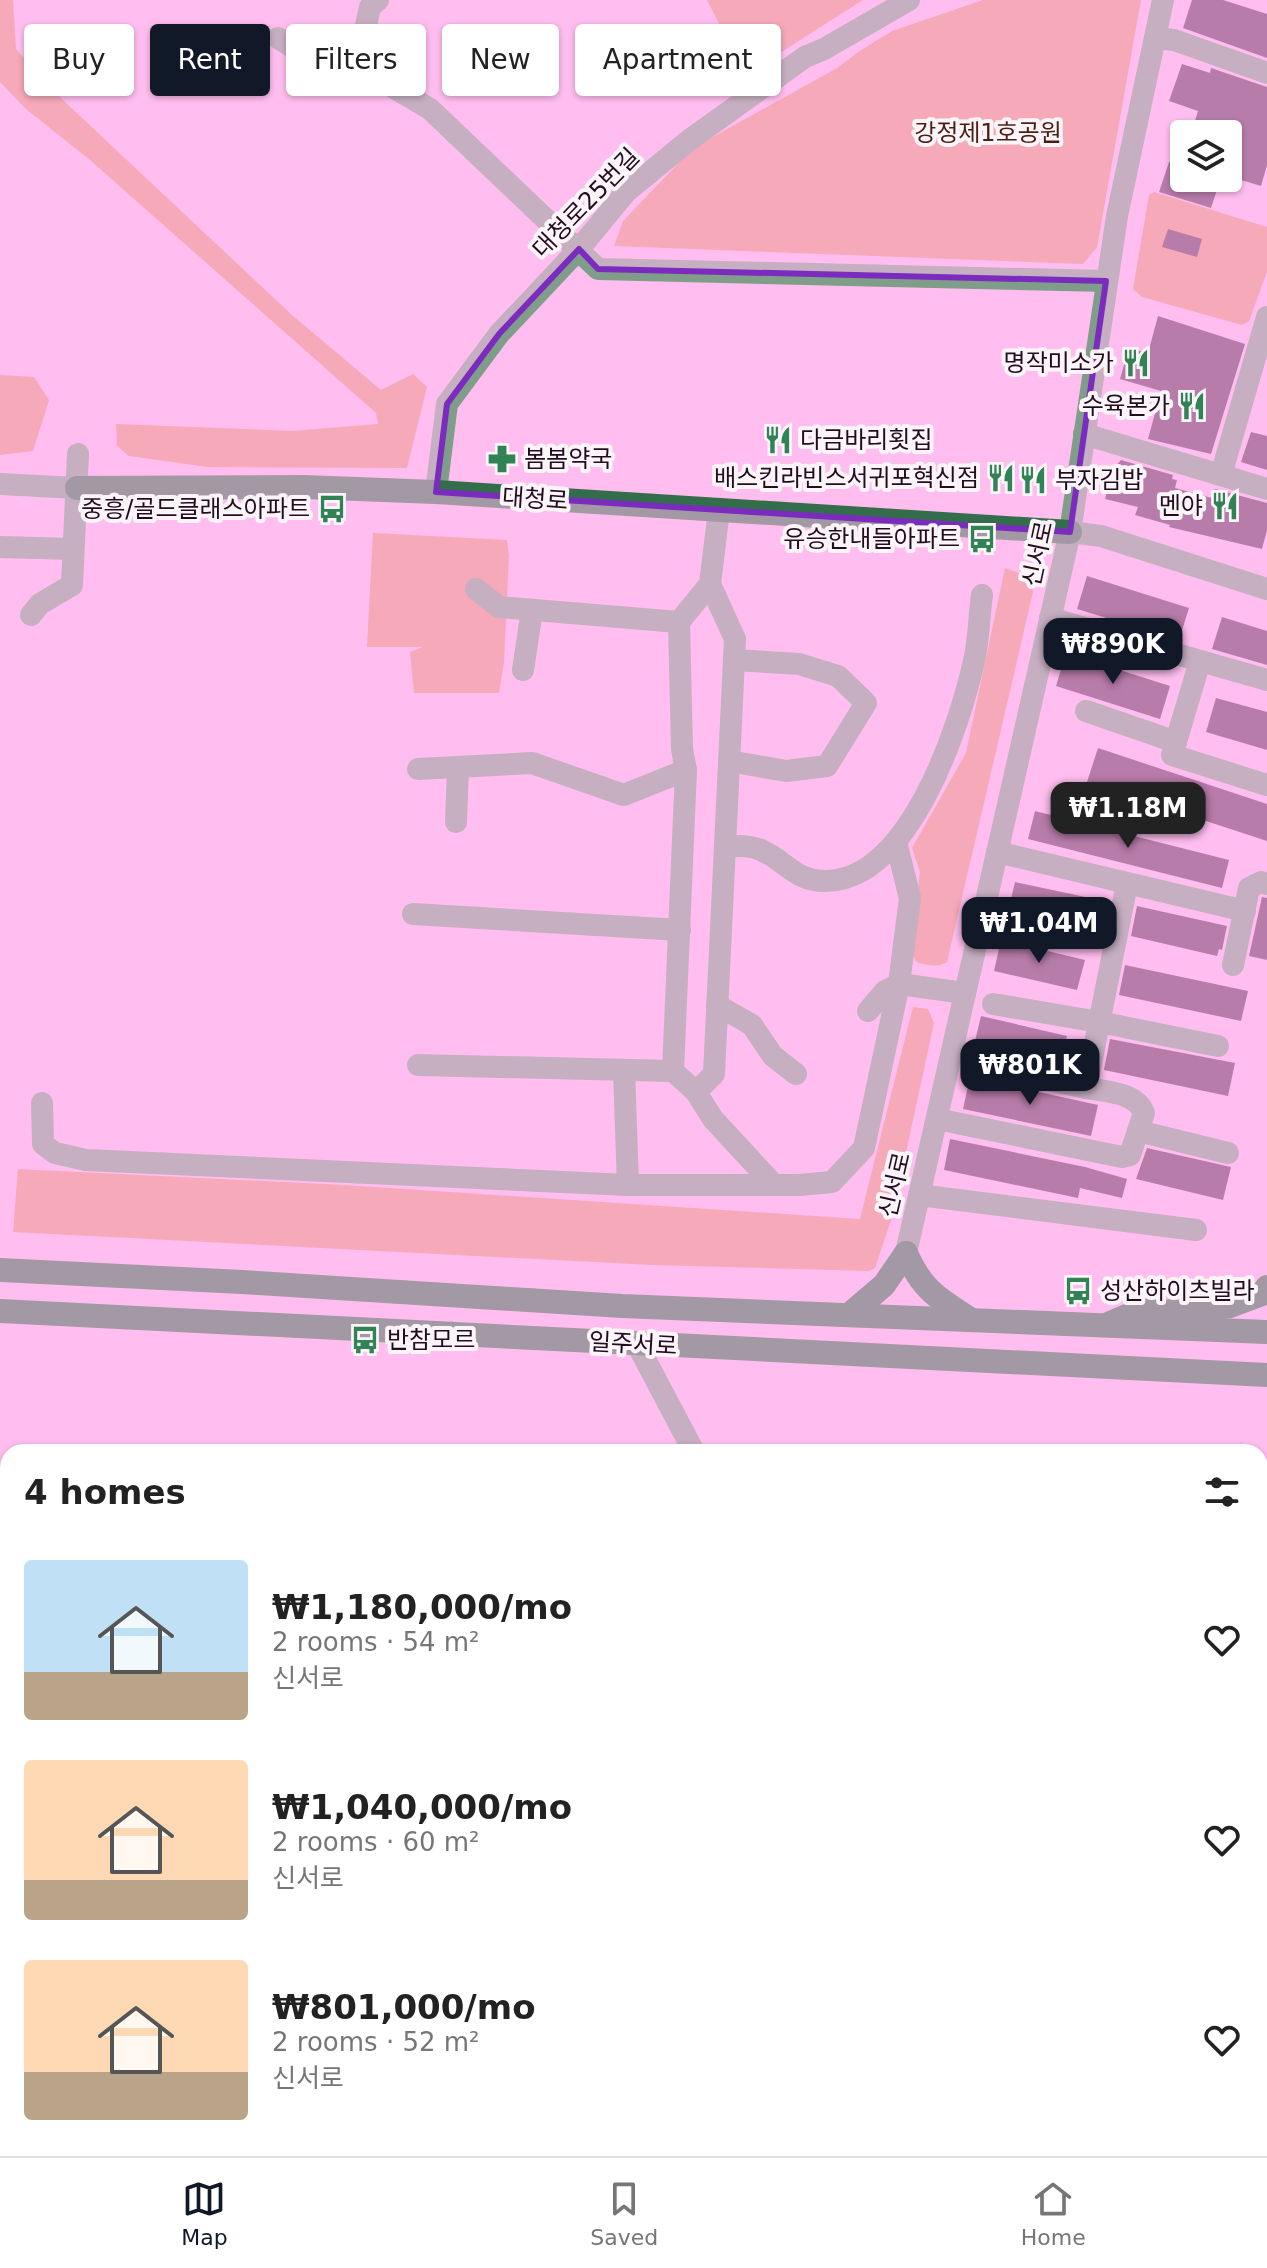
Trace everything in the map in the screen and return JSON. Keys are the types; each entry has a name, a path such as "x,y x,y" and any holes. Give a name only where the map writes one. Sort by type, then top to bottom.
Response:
{"main road":[{"name":"대청로","path":"77,488 304,487 436,492 1070,532"},
{"path":"850,1314 884,1285 906,1253"},
{"path":"906,1253 917,1277 934,1295 972,1320"},
{"name":"일주서로","path":"0,1270 622,1306 1267,1332"},
{"path":"1105,1325 1141,1310 1181,1312 1230,1306 1262,1294 1267,1287"},
{"name":"일주서로","path":"0,1311 1267,1375"}],"street":[{"path":"366,24 370,7 378,0"},
{"name":"대청로25번길","path":"436,492 447,404 499,334 579,249 626,192 688,141 805,57 909,0"},
{"name":"신서로","path":"906,1253 1070,532 1117,216 1163,0"},
{"path":"278,38 286,43"},
{"path":"1155,38 1174,40 1267,73"},
{"path":"408,96 430,109 598,269 1106,281"},
{"path":"1221,475 1267,317"},
{"path":"1084,434 1267,489"},
{"path":"31,615 40,604 72,585 78,454"},
{"name":"대청로","path":"0,484 77,488"},
{"path":"696,1092 714,1074 735,639 710,584 719,510"},
{"path":"1070,532 1101,536 1267,589"},
{"path":"0,547 73,549"},
{"path":"673,1071 686,770 682,749 679,622 710,584"},
{"path":"476,589 499,607 679,622"},
{"path":"725,846 755,848 803,879 828,881 848,876 881,860 911,823 952,738 975,659 982,595"},
{"path":"523,670 532,610"},
{"path":"1050,618 1267,680"},
{"path":"729,761 786,771 827,766 866,703 838,676 799,664 734,660"},
{"path":"1200,661 1172,755 1267,785"},
{"path":"1086,711 1176,742"},
{"path":"418,769 532,763 624,795 686,770"},
{"path":"456,822 458,767"},
{"path":"42,1103 43,1144 55,1153 86,1160 628,1185 832,1182 864,1148 899,984 910,898 896,842"},
{"path":"997,852 1245,911"},
{"path":"1233,965 1249,888 1261,882 1267,884"},
{"path":"1086,1088 1127,884"},
{"path":"413,914 680,930"},
{"path":"868,1011 885,991 899,984 965,993"},
{"path":"993,1004 1218,1046"},
{"path":"717,1005 752,1025 773,1056 796,1074"},
{"path":"418,1065 673,1071 696,1092 713,1119 774,1185"},
{"path":"937,1119 1122,1157 1130,1155 1144,1113 1141,1104 1124,1095 989,1067"},
{"path":"624,1070 628,1185"},
{"path":"1138,1131 1228,1153"},
{"path":"919,1195 1196,1230"},
{"path":"637,1344 690,1444"}],"highlighted area":[{"path":"579,249 598,269 1106,281 1070,532 436,492 447,404 499,334"}],"green space":[{"path":"0,0 13,0 16,49 24,58 24,96 59,96 293,316 381,390 413,374 427,387 407,468 208,467 129,456 117,446 116,424 292,431 378,424 376,413 90,160 26,109 0,82"},
{"path":"707,0 863,0 781,52 781,24 719,24"},
{"name":"강정제1호공원","path":"983,0 1141,0 1097,247 1083,264 614,246 623,221 693,148 837,68 892,31"},
{"path":"1154,192 1267,227 1267,272 1249,321 1242,325 1142,297 1133,289 1149,195"},
{"path":"0,375 34,377 49,400 33,451 0,455"},
{"path":"373,533 507,540 504,662 499,693 414,693 410,652 423,647 367,647"},
{"path":"1005,568 1030,577 1033,592 947,962 928,965 916,962 911,951 920,872 912,848 966,753"},
{"path":"913,1007 928,1009 934,1023 892,1217 875,1268 869,1271 652,1265 13,1232 18,1169 344,1185 860,1219"}],"building":[{"path":"1192,0 1223,0 1267,14 1267,58 1183,28"},
{"path":"1182,64 1210,73 1211,68 1267,87 1267,165 1261,186 1242,180 1242,120 1195,120 1198,111 1169,101"},
{"path":"1169,162 1170,192 1216,192 1211,208 1159,192"},
{"path":"1168,229 1202,239 1197,257 1162,247"},
{"path":"1158,316 1245,344 1211,454 1148,439 1161,391 1120,379 1129,348 1148,353"},
{"path":"1251,432 1267,436 1267,470 1241,462"},
{"path":"1121,460 1173,475 1172,479 1177,480 1175,488 1212,498 1215,489 1267,503 1267,530 1262,549 1169,527 1135,515 1138,507 1105,499 1113,469"},
{"path":"1087,576 1189,608 1179,640 1077,609"},
{"path":"1222,617 1267,631 1267,665 1212,649"},
{"path":"1066,653 1170,686 1160,719 1056,686"},
{"path":"1216,698 1267,712 1267,750 1206,732"},
{"path":"1098,748 1267,804 1267,841 1087,782"},
{"path":"1035,811 1229,860 1222,888 1028,839"},
{"path":"1015,882 1109,902 1103,930 1094,928 1094,931 1008,912"},
{"path":"1262,897 1267,898 1267,960 1249,956"},
{"path":"1137,906 1227,926 1222,950 1219,949 1217,956 1131,936"},
{"path":"1001,940 1085,960 1077,990 994,971"},
{"path":"1125,965 1248,991 1241,1021 1119,995"},
{"path":"981,1016 1067,1036 1060,1065 974,1045"},
{"path":"1110,1039 1235,1063 1228,1096 1104,1070"},
{"path":"970,1077 1098,1105 1091,1136 963,1109"},
{"path":"950,1139 1085,1167 1127,1179 1122,1198 1080,1188 1078,1198 944,1170"},
{"path":"1147,1148 1231,1167 1223,1200 1136,1179"}],"place":[{"name":"명작미소가","path":"1136,363"},
{"name":"수육본가","path":"1192,406"},
{"name":"다금바리횟집","path":"778,440"},
{"name":"봄봄약국","path":"502,459"},
{"name":"배스킨라빈스서귀포혁신점","path":"1001,478"},
{"name":"부자김밥","path":"1033,480"},
{"name":"멘야","path":"1225,506"},
{"name":"중흥/골드클래스아파트","path":"332,509"},
{"name":"유승한내들아파트","path":"982,539"},
{"name":"성산하이츠빌라","path":"1078,1291"},
{"name":"반참모르","path":"365,1340"}]}
